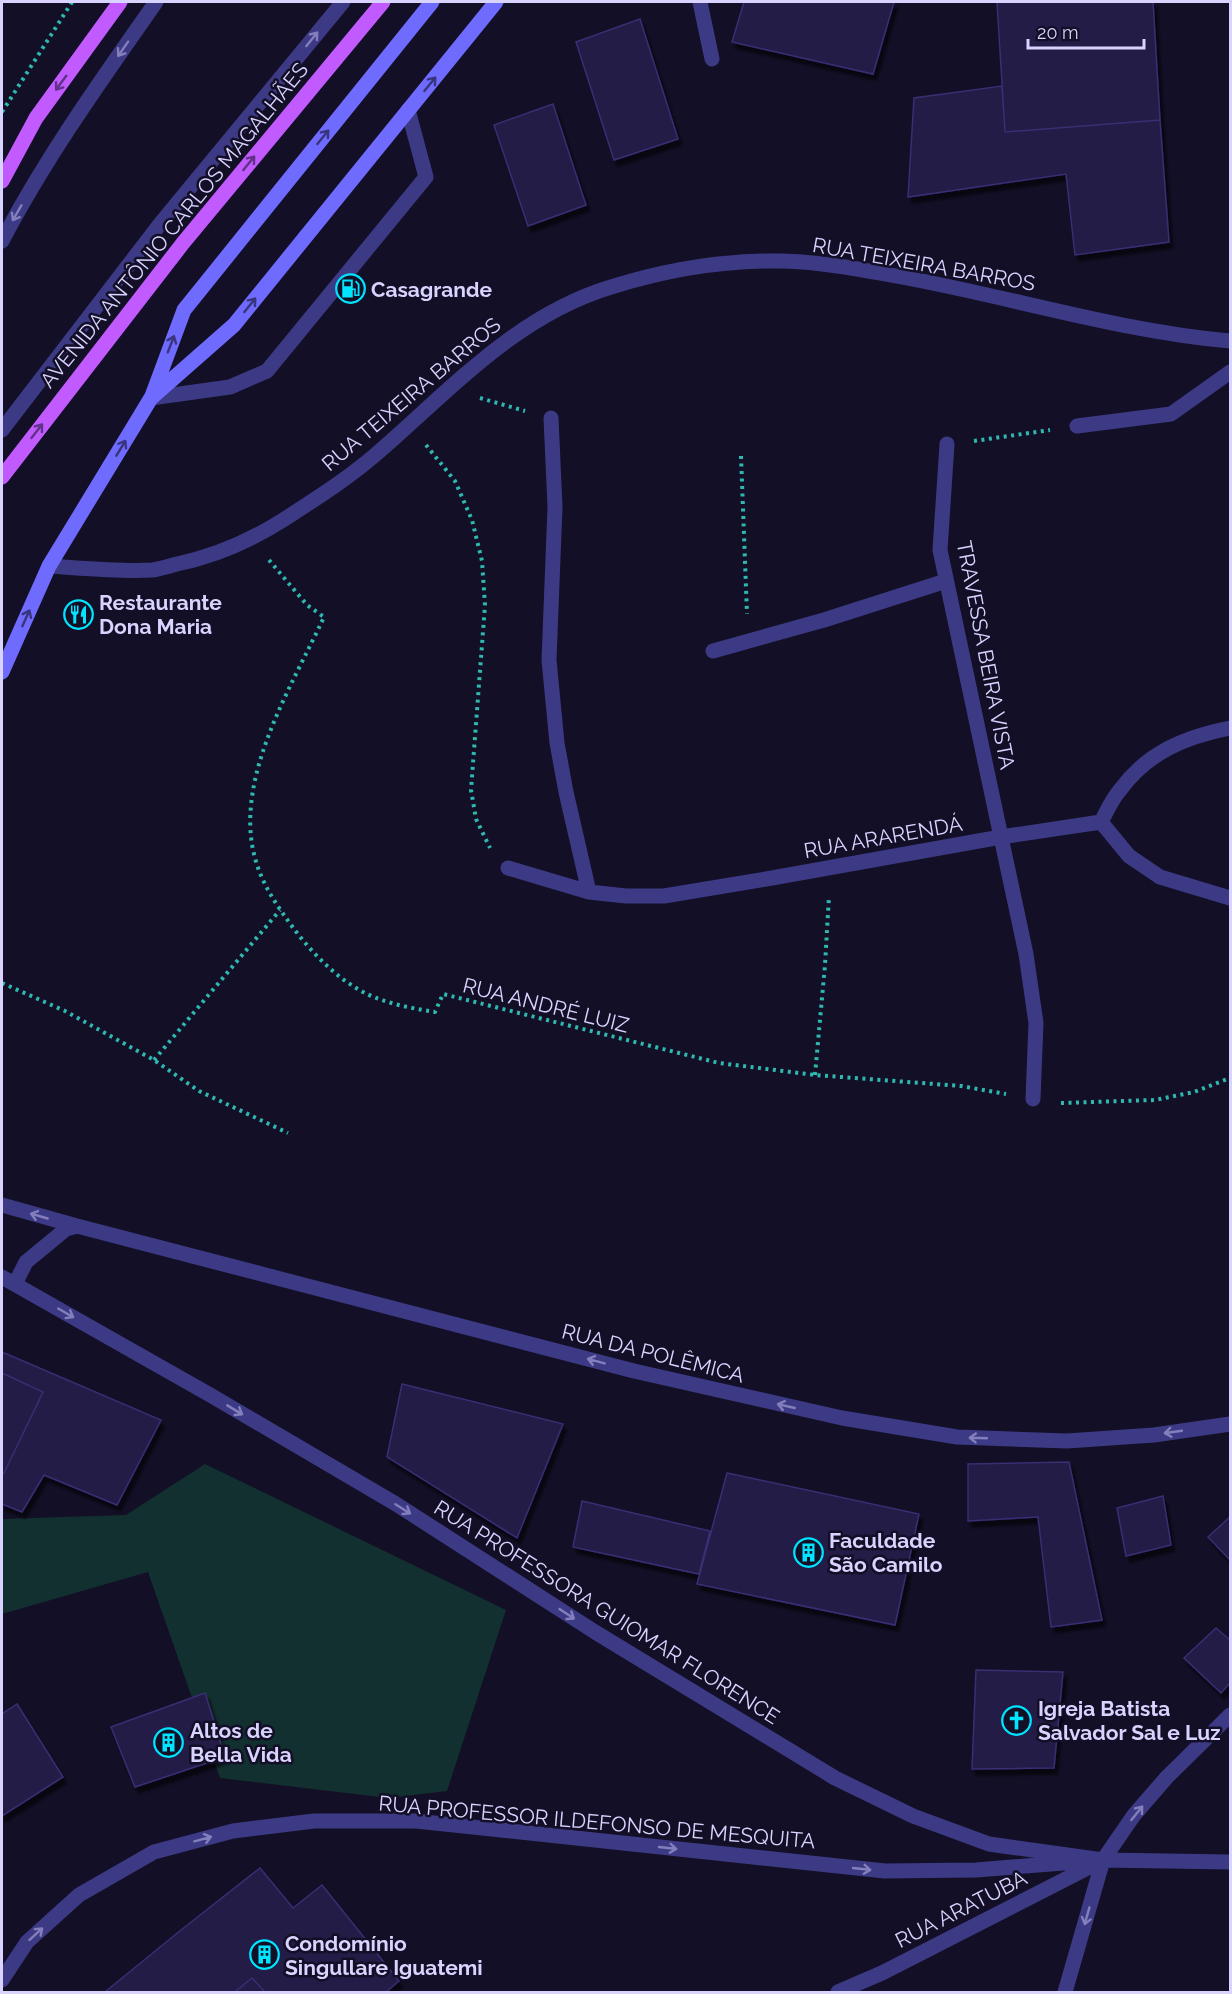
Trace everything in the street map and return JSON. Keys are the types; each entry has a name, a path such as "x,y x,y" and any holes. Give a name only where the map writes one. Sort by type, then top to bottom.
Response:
{"main road":[{"path":"2,181 36,118 120,2"},
{"name":"AVENIDA ANTÔNIO CARLOS MAGALHÃES","path":"2,477 183,243 383,2"},
{"path":"2,672 49,567 151,398 184,310 432,2"},
{"path":"151,398 234,325 496,2"}],"street":[{"path":"2,241 16,213 92,93 156,2"},
{"path":"2,430 160,224 343,2"},
{"path":"700,2 712,59"},
{"path":"151,398 230,387 267,371 426,177 408,110"},
{"name":"RUA TEIXEIRA BARROS","path":"49,567 153,570 205,558 253,539 321,496 380,451 448,388 505,340 555,309 618,285 660,274 722,265 782,261 845,267 921,280 1144,330 1230,341"},
{"path":"1077,426 1171,414 1230,372"},
{"path":"551,418 555,507 549,660 557,743 589,892"},
{"name":"TRAVESSA BEIRA VISTA","path":"947,444 940,550 1026,954 1036,1023 1033,1099"},
{"path":"713,651 824,620 946,581"},
{"path":"1230,728 1175,743 1145,762 1119,790 1101,822 1129,856 1160,876 1230,898"},
{"name":"RUA ARARENDÁ","path":"508,868 589,892 626,896 664,896 1001,837 1101,822"},
{"name":"RUA DA POLÊMICA","path":"2,1205 634,1371 842,1418 957,1437 1067,1441 1154,1435 1230,1424"},
{"path":"8,1281 66,1229 77,1226"},
{"name":"RUA PROFESSORA GUIOMAR FLORENCE","path":"8,1281 212,1396 396,1504 595,1632 835,1779 913,1816 988,1844 1103,1860 1230,1862"},
{"path":"1065,1992 1103,1860 1134,1815 1167,1777 1230,1715"},
{"name":"RUA PROFESSOR ILDEFONSO DE MESQUITA","path":"2,1980 27,1942 79,1895 154,1852 233,1831 314,1821 416,1821 885,1871 976,1870 1103,1860"},
{"name":"RUA ARATUBA","path":"837,1992 882,1973 1103,1860"}],"path":[{"path":"2,112 72,2"},
{"path":"448,388 551,418"},
{"path":"409,424 454,481 472,520 482,561 485,605 471,790 476,819 487,845 508,868"},
{"path":"947,444 1077,426"},
{"path":"741,456 748,641"},
{"name":"RUA ANDRÉ LUIZ","path":"253,539 290,587 307,605 324,617 274,722 257,766 249,814 254,857 268,892 300,937 321,960 355,987 379,1000 435,1012 443,994 719,1063 815,1075 961,1086 1058,1103 1155,1100 1194,1092 1230,1078"},
{"path":"815,1075 825,965 830,868"},
{"path":"154,1060 280,910"},
{"path":"2,983 65,1011 154,1060 199,1090 288,1133"}],"green space":[{"path":"205,1464 506,1610 447,1791 388,1798 220,1778 148,1572 2,1614 2,1519 126,1515"}],"building":[{"path":"744,2 894,2 873,74 732,42"},
{"path":"997,2 1153,2 1160,120 1005,132"},
{"path":"640,19 678,139 614,160 576,42"},
{"path":"1002,86 1005,132 1160,120 1169,242 1075,255 1066,174 908,197 914,98"},
{"path":"553,104 586,205 528,226 494,125"},
{"path":"2,1352 161,1420 117,1505 44,1475 22,1512 2,1504"},
{"path":"2,1373 43,1392 2,1474"},
{"path":"402,1384 563,1424 517,1538 387,1457"},
{"path":"1069,1462 1102,1620 1051,1627 1038,1517 968,1521 968,1464"},
{"name":"Faculdade São Camilo","path":"727,1473 919,1514 895,1625 697,1584"},
{"path":"1163,1496 1171,1545 1126,1556 1117,1508"},
{"path":"582,1501 710,1531 699,1574 573,1547"},
{"path":"1230,1517 1230,1560 1208,1537"},
{"path":"1216,1628 1230,1640 1230,1683 1221,1693 1184,1658"},
{"name":"Igreja Batista Salvador Sal e Luz","path":"976,1670 1063,1672 1054,1768 972,1769"},
{"name":"Altos de Bella Vida","path":"205,1693 225,1757 135,1787 111,1727"},
{"path":"17,1704 63,1777 2,1816 2,1714"},
{"name":"Condomínio Singullare Iguatemi","path":"260,1868 293,1908 322,1885 399,1981 386,1992 105,1992 181,1930"},
{"path":"252,1978 265,1992 235,1992"}],"place":[{"name":"Casagrande","path":"350,289"},
{"name":"Restaurante Dona Maria","path":"78,614"},
{"name":"Faculdade São Camilo","path":"808,1552"},
{"name":"Igreja Batista Salvador Sal e Luz","path":"1017,1720"},
{"name":"Altos de Bella Vida","path":"169,1742"},
{"name":"Condomínio Singullare Iguatemi","path":"264,1955"}]}
